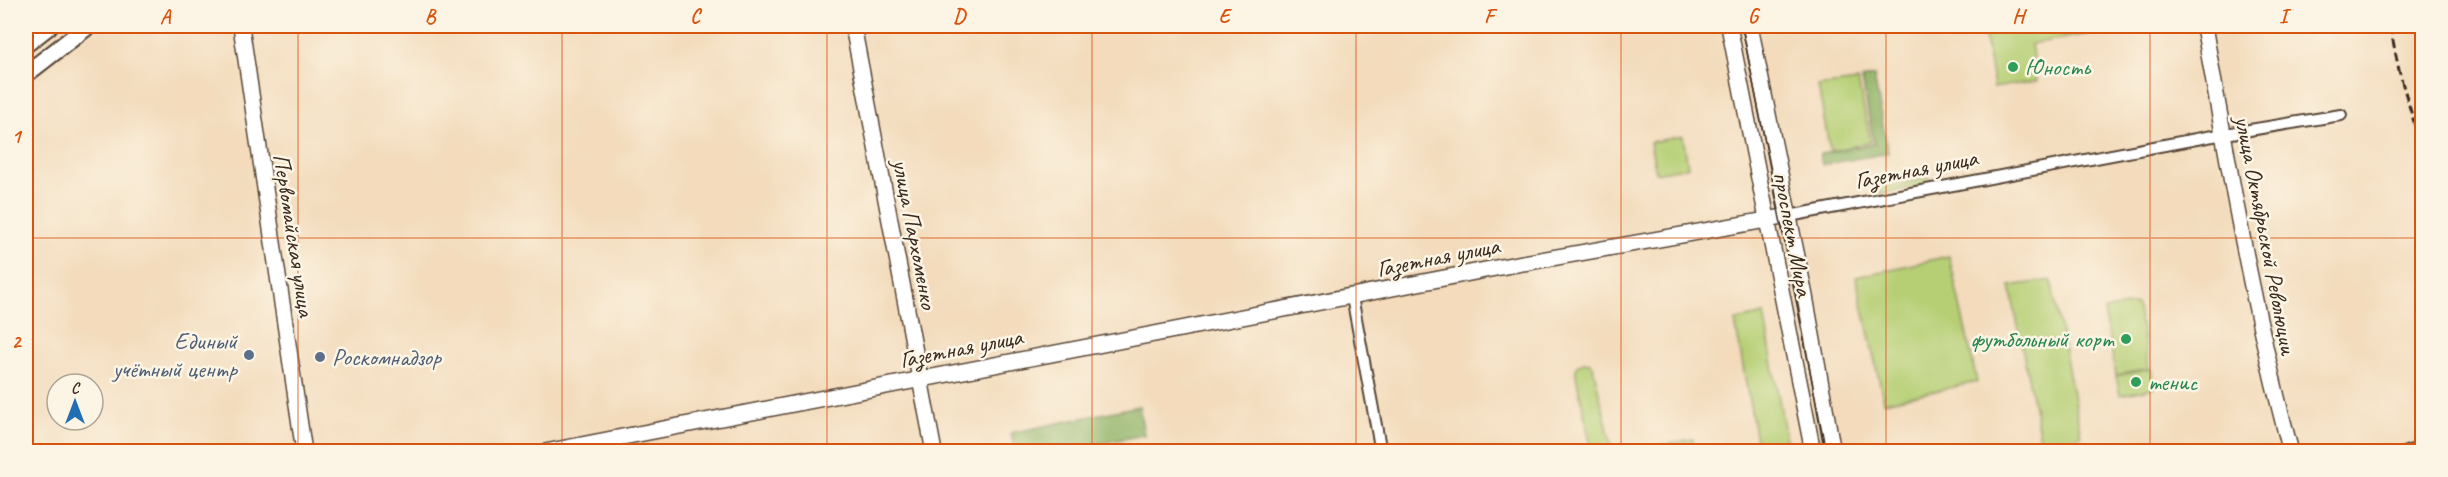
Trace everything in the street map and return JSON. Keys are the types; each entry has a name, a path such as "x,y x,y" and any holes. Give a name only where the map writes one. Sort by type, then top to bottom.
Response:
{"main road":[{"path":"26,44 49,26"},
{"path":"26,74 88,26"},
{"name":"Первомайская улица","path":"241,26 304,452"},
{"name":"улица Пархоменко","path":"853,26 934,452"},
{"name":"проспект Мира","path":"1729,26 1813,452"},
{"name":"проспект Мира","path":"1750,26 1789,216 1833,452"},
{"name":"улица Октябрьской Революции","path":"2204,26 2243,249 2291,452"},
{"name":"Газетная улица","path":"545,452 1506,266 1789,216"}],"street":[{"name":"Газетная улица","path":"1789,216 2222,134 2341,115"},
{"path":"1352,297 1381,452"},
{"path":"2406,452 2422,447"}],"green space":[{"name":"Юность","path":"1983,26 2135,26 2031,44 2037,81 1994,88"},
{"path":"1874,76 1888,153 1822,165 1820,154 1874,144 1862,79"},
{"path":"1858,81 1871,142 1830,151 1818,86"},
{"path":"1683,136 1688,167 1656,173 1650,142"},
{"path":"1930,178 1931,184 1880,194 1879,188"},
{"path":"1949,256 1977,382 1884,402 1856,277"},
{"path":"2051,280 2081,436 2041,443 2010,286"},
{"name":"футбольный корт","path":"2137,304 2149,369 2116,375 2104,310"},
{"path":"1764,314 1788,451 1758,451 1735,321"},
{"path":"1583,362 1590,363 1593,367 1613,451 1592,451 1576,375 1576,367"},
{"name":"тенис","path":"2151,369 2155,388 2120,395 2116,376"},
{"path":"1139,406 1144,435 1060,451 1015,451 1011,433"},
{"path":"1693,439 1695,451 1662,451 1661,445"}],"tram line":[{"path":"1742,26 1826,452"}],"railway":[{"path":"2390,26 2400,75 2422,149"}],"place":[{"name":"Юность","path":"2013,67"},
{"name":"футбольный корт","path":"2126,339"},
{"name":"Единый учётный центр","path":"249,355"},
{"name":"Роскомнадзор","path":"320,357"},
{"name":"тенис","path":"2136,382"}]}
